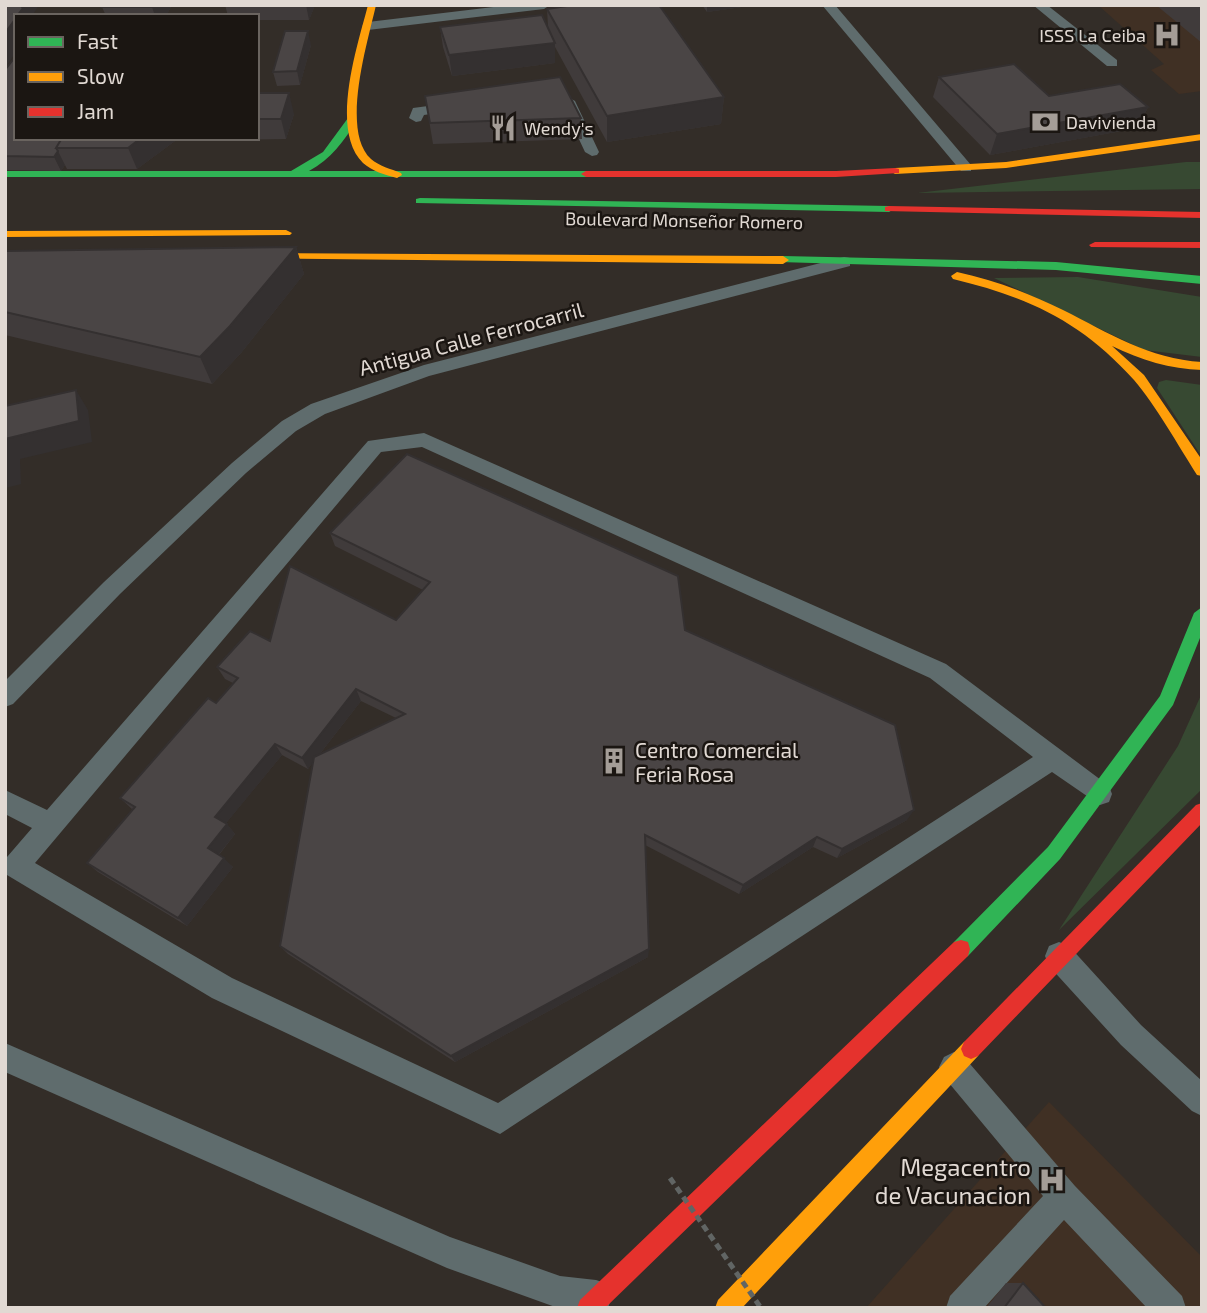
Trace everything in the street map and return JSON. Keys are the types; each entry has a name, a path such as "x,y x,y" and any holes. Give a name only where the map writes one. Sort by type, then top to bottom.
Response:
{"main road":[{"path":"290,175 308,170 329,156 352,120 372,5"},
{"path":"352,120 361,153 382,170 397,174"},
{"path":"5,176 397,174 703,177 966,168 1115,151 1202,137"},
{"path":"1115,151 1202,148"},
{"name":"Boulevard Monseñor Romero","path":"407,201 1202,215"},
{"path":"5,234 305,234"},
{"path":"1083,245 1202,245"},
{"path":"225,256 416,254 1078,266 1126,269 1202,280"},
{"path":"847,261 961,276 1021,295 1164,364 1202,366"},
{"path":"1082,324 1139,378 1202,471"},
{"path":"594,1302 994,917 1054,853 1167,700 1202,613"},
{"path":"726,1308 1059,957 1202,811"}],"lane":[{"path":"828,5 966,168"},
{"path":"1040,5 1112,63"},
{"path":"368,26 556,6"},
{"path":"552,93 563,94 566,98 592,152"},
{"path":"416,118 417,113 422,110 474,103"},
{"name":"Antigua Calle Ferrocarril","path":"5,697 112,588 239,467 289,426 318,409 424,370 847,261"},
{"path":"1052,758 500,1119 222,988 16,866 375,446 424,440 938,671 1100,794"},
{"path":"5,801 50,825"},
{"path":"1059,957 1131,1035 1202,1101"},
{"path":"5,1057 447,1252 594,1302"},
{"path":"954,1067 1064,1197 1170,1308"},
{"path":"962,1308 1064,1197"}],"path":[{"path":"670,1178 761,1308"}],"shaded area":[{"name":"ISSS La Ceiba","path":"1098,5 1202,5 1202,91 1179,94 1151,70 1164,64"},
{"name":"Megacentro de Vacunacion","path":"1049,1102 1202,1257 1202,1308 866,1308"}],"green space":[{"path":"1202,162 1202,189 917,193"},
{"path":"1078,277 1202,297 1202,357 1144,350 994,278"},
{"path":"1166,380 1202,385 1202,457 1157,388 1159,382"},
{"path":"1202,693 1202,789 1059,930 1178,746"}],"building":[{"path":"5,5 20,5 23,8 18,14 14,14 14,21 5,33"},
{"path":"103,5 153,5 102,7"},
{"path":"574,5 659,5 724,97 607,116 547,9"},
{"path":"542,15 555,43 449,55 440,27"},
{"path":"285,31 308,31 297,71 273,72"},
{"path":"14,59 14,140 61,140 54,157 5,156 5,70"},
{"path":"1014,64 1049,96 1120,84 1148,107 997,134 939,77"},
{"path":"560,77 581,118 430,123 425,96"},
{"path":"259,93 289,93 281,119 259,119"},
{"path":"61,140 138,140 128,148 56,148"},
{"path":"296,247 230,326 200,357 5,312 5,251"},
{"path":"76,390 79,421 5,439 5,406"},
{"name":"Centro Comercial Feria Rosa","path":"407,454 678,576 685,630 895,725 914,810 842,849 817,837 743,885 645,835 649,949 451,1056 280,946 314,757 405,714 356,689 302,758 275,744 215,817 227,824 208,848 224,858 178,918 87,863 135,807 120,798 208,698 216,703 238,678 217,667 250,631 270,641 290,566 396,620 430,582 330,533"},
{"path":"1023,1283 1046,1308 1004,1308"}],"traffic: fast":[{"path":"290,175 310,166 326,154 352,120"},
{"path":"5,174 586,174"},
{"path":"420,201 889,209"},
{"path":"783,260 1056,266 1202,280"},
{"path":"961,949 1054,853 1167,700 1202,613"}],"traffic: slow":[{"path":"372,5 355,83 353,126 356,144 364,158 397,175"},
{"path":"895,171 1006,165 1202,137"},
{"path":"5,234 286,233"},
{"path":"245,256 783,260"},
{"path":"957,276 996,286 1034,301 1145,356 1182,365 1202,366"},
{"path":"1081,324 1139,378 1202,471"},
{"path":"726,1308 971,1049"}],"traffic: jam":[{"path":"586,174 836,174 895,171"},
{"path":"889,209 1202,215"},
{"path":"1095,245 1202,245"},
{"path":"971,1049 1202,811"},
{"path":"588,1308 961,949"}],"place":[{"name":"ISSS La Ceiba","path":"1167,35"},
{"name":"Davivienda","path":"1045,122"},
{"name":"Wendy's","path":"503,128"},
{"name":"Centro Comercial Feria Rosa","path":"614,761"},
{"name":"Megacentro de Vacunacion","path":"1052,1180"}]}
